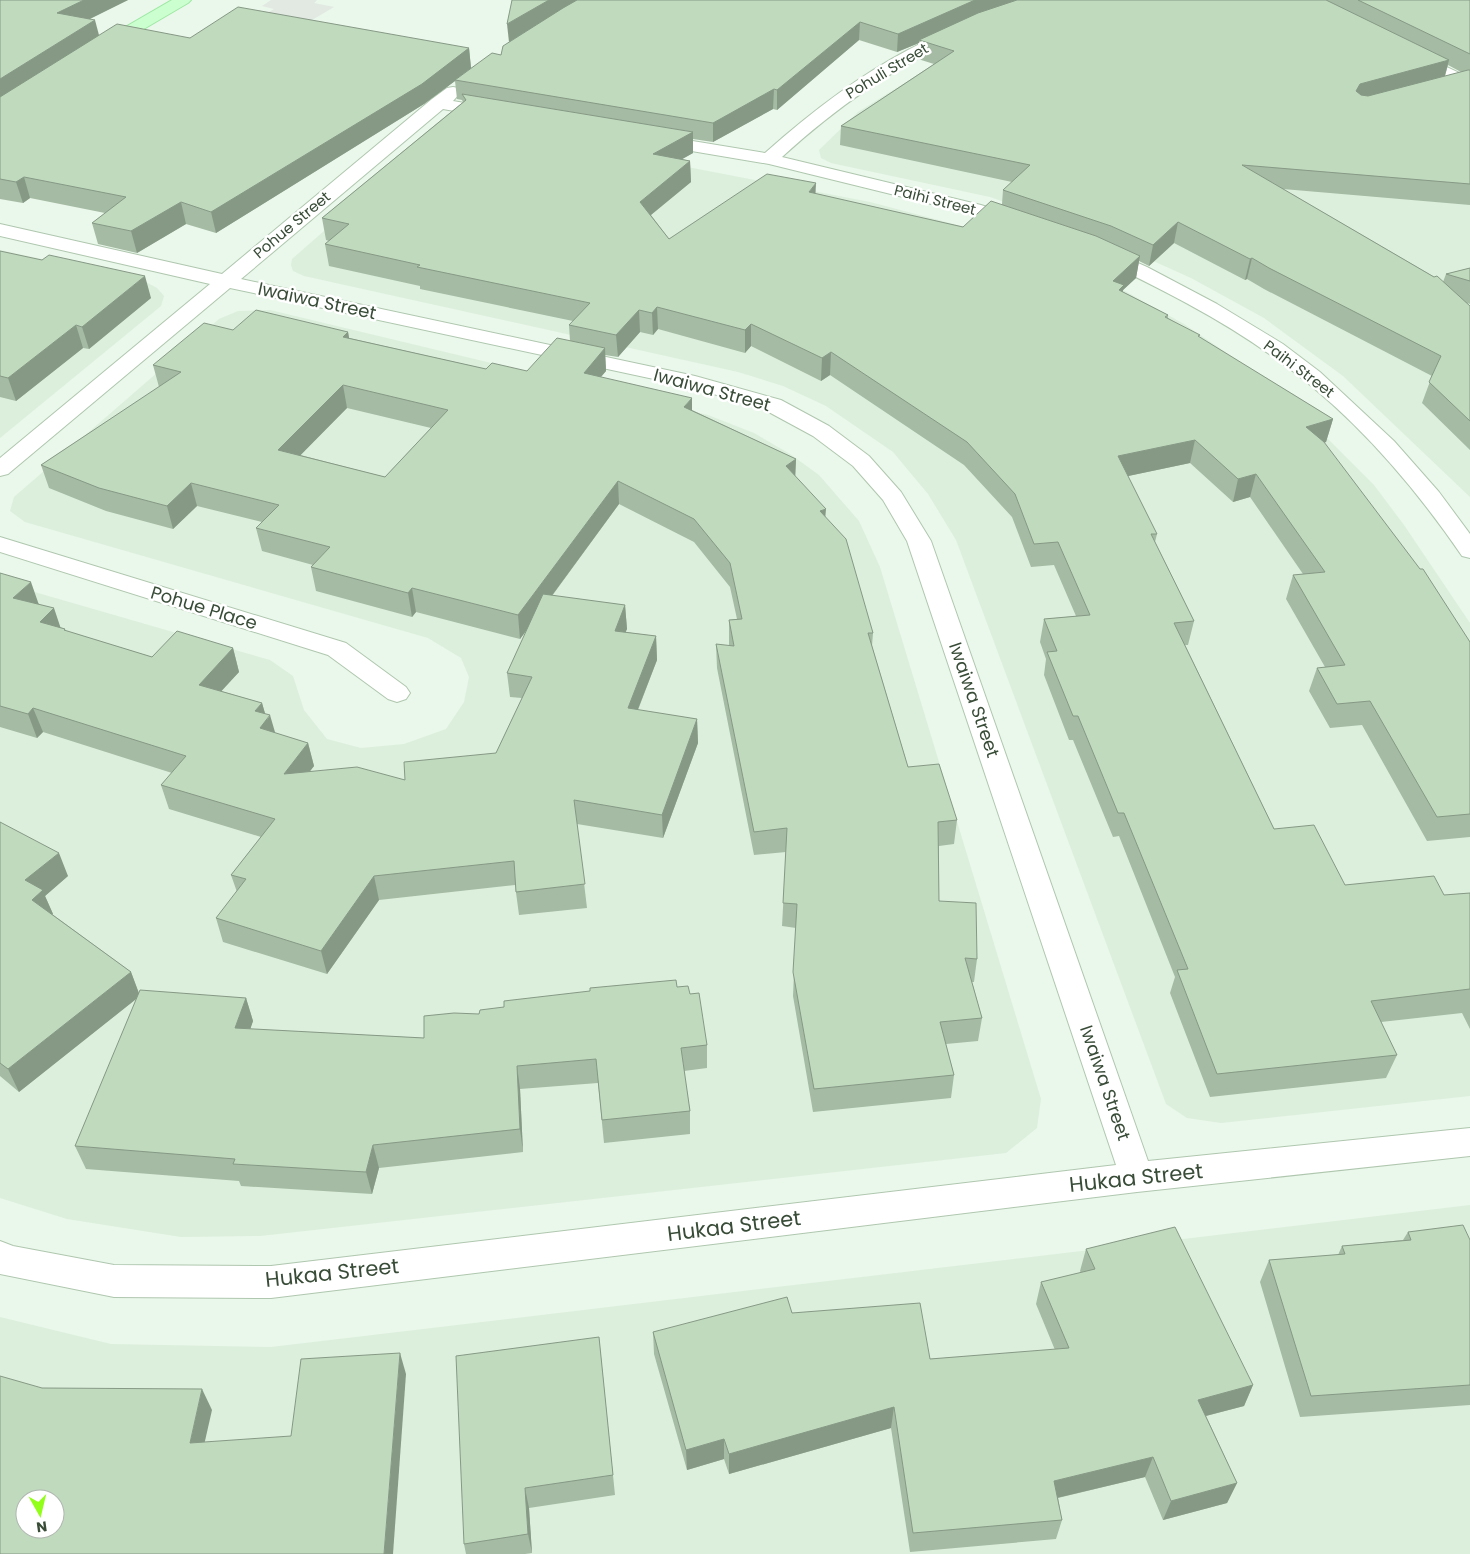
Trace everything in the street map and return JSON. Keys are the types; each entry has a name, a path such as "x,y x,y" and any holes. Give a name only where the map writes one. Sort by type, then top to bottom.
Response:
{"street":[{"path":"89,55 184,0"},
{"name":"Pohuli Street","path":"769,159 824,111 867,80 922,49 963,30"},
{"path":"1395,47 1467,82"},
{"name":"Pohue Street","path":"0,469 438,103 467,81"},
{"path":"1444,86 1467,82"},
{"path":"438,103 513,116"},
{"name":"Paihi Street","path":"641,138 769,159 974,208 1037,230"},
{"name":"Iwaiwa Street","path":"0,230 225,281 695,382 773,405 821,431 861,461 893,497 919,541 1137,1177"},
{"name":"Paihi Street","path":"1091,249 1166,283 1218,312 1284,354 1339,398 1404,464 1467,541"},
{"name":"Pohue Place","path":"0,544 336,649 397,693"},
{"name":"Hukaa Street","path":"0,1257 8,1261 114,1282 271,1282 1137,1177 1470,1142"}],"shaded area":[{"path":"271,0 317,0 314,3 334,7 295,30 253,21 274,9 262,6"},
{"path":"930,67 1470,102 1470,497 1343,376 1264,318 1191,278 1082,229 990,197 831,163 821,158 819,150 858,112"},
{"path":"479,127 870,202 965,227 1107,281 1184,324 1249,368 1295,406 1374,485 1404,525 1470,623 1470,1096 1221,1123 1187,1118 1166,1104 956,540 928,494 893,452 826,406 783,386 738,372 304,276 293,271 292,259 438,131"},
{"path":"0,250 144,281 157,288 164,296 161,306 0,438"},
{"path":"270,310 708,415 754,433 790,454 819,475 859,521 880,567 1041,1099 1037,1128 1006,1153 260,1236 181,1237 67,1219 0,1198 0,582 270,660 293,676 304,710 327,739 361,748 404,744 446,729 464,702 469,677 461,658 428,638 25,522 10,511 14,497 219,319 238,311"},
{"path":"1470,1205 1470,1554 0,1554 0,1317 111,1344 271,1347"}],"building":[{"path":"0,0 84,0 57,13 95,20 0,79"},
{"path":"512,0 549,0 507,24"},
{"path":"577,0 975,0 898,34 860,22 777,90 774,89 713,123 455,80 492,53 501,55 503,46"},
{"path":"1017,0 1326,0 1449,60 1360,84 1356,91 1361,95 1368,96 1470,70 1470,184 1242,165 1434,277 1437,276 1470,306 1470,421 1429,382 1441,356 1252,258 1250,259 1178,222 1153,245 1111,226 1003,190 1030,165 841,126 954,51 919,40 978,13"},
{"path":"1358,0 1470,0 1470,54"},
{"path":"238,7 469,48 422,84 211,212 181,202 131,231 92,223 126,197 24,177 16,182 0,179 0,97 117,24 190,38"},
{"path":"462,94 693,132 653,154 690,161 640,202 669,239 767,174 816,183 809,192 963,227 991,201 1096,236 1140,256 1113,281 1124,285 1119,290 1168,315 1165,317 1200,335 1198,336 1333,419 1306,427 1324,442 1420,569 1423,569 1470,642 1470,814 1437,817 1370,701 1337,704 1317,668 1345,665 1293,575 1325,572 1256,474 1238,479 1195,440 1118,456 1157,534 1151,534 1194,621 1174,623 1274,829 1314,825 1345,885 1434,876 1444,895 1470,893 1470,989 1371,1001 1397,1055 1217,1074 1177,970 1188,969 1124,813 1118,813 1078,716 1073,716 1047,652 1057,651 1044,619 1090,615 1058,542 1034,544 1015,494 967,442 831,352 822,358 751,324 745,330 657,307 652,313 639,310 616,335 569,325 590,303 417,267 420,265 325,244 349,224 322,218 466,100"},
{"path":"0,251 42,260 49,255 145,276 82,327 76,325 8,378 0,376"},
{"path":"1470,268 1470,281 1446,274"},
{"path":"256,310 348,332 343,337 486,369 492,363 527,371 557,338 605,348 584,373 692,398 684,407 796,459 786,466 826,509 820,511 846,539 873,633 868,633 908,767 939,764 957,820 938,822 939,901 976,903 977,959 965,958 982,1018 940,1022 954,1075 814,1089 793,972 797,904 783,903 787,828 754,832 716,644 734,646 729,620 742,619 730,563 694,519 618,481 518,615 412,588 408,593 311,567 330,547 256,528 279,505 191,483 167,506 99,488 41,465 181,372 153,365 204,323 233,330","holes":["343,385 448,410 385,477 278,450"]},
{"path":"0,573 31,582 13,598 54,608 40,622 64,630 152,657 177,631 233,648 199,685 262,703 255,711 270,715 260,728 308,743 284,774 357,767 405,780 404,762 496,753 532,677 507,673 543,594 625,605 615,631 656,636 628,708 697,719 662,815 574,800 585,884 516,892 514,861 374,876 321,951 216,918 246,879 231,875 275,819 161,785 186,756 33,708 28,714 0,706"},
{"path":"0,822 59,853 25,880 43,890 32,900 131,972 8,1069 0,1063"},
{"path":"676,980 677,987 688,986 690,994 699,993 707,1045 681,1048 690,1111 602,1120 596,1059 517,1066 520,1129 373,1145 366,1172 233,1164 235,1159 75,1146 140,990 246,998 235,1028 424,1038 424,1016 454,1013 479,1014 480,1010 504,1007 504,1001 590,991 590,988"},
{"path":"1463,1225 1470,1240 1470,1385 1311,1396 1269,1260 1345,1254 1342,1246 1411,1240 1408,1232"},
{"path":"1175,1227 1253,1385 1198,1400 1237,1483 1171,1501 1153,1457 1054,1481 1062,1520 913,1533 894,1407 729,1454 724,1439 686,1450 653,1332 787,1297 792,1313 920,1303 930,1359 1069,1348 1041,1282 1095,1269 1086,1249"},
{"path":"599,1337 613,1475 525,1488 528,1534 464,1544 456,1356"},
{"path":"400,1353 384,1554 0,1554 0,1376 42,1388 202,1389 190,1443 291,1436 301,1359"}]}
